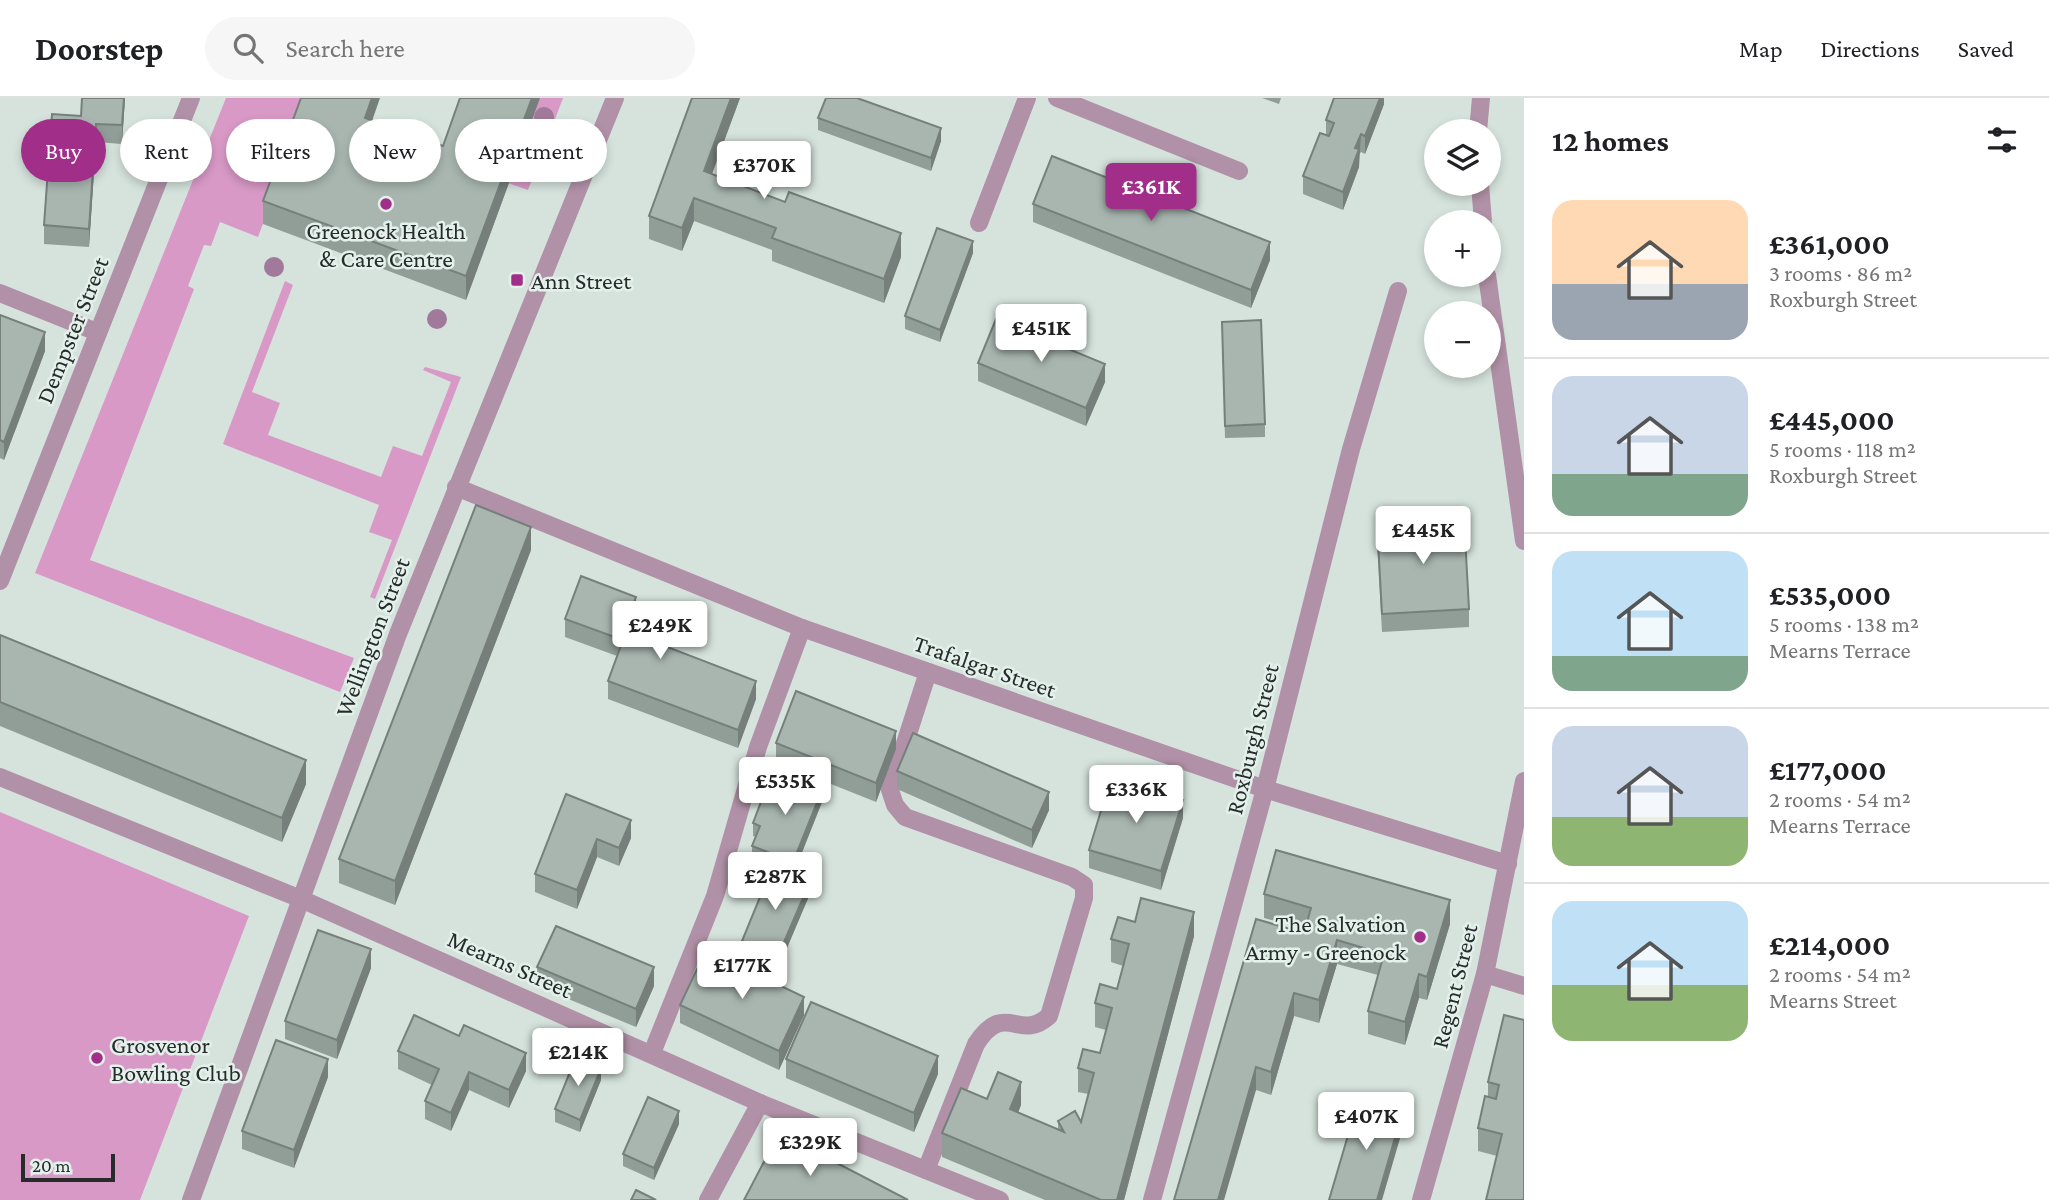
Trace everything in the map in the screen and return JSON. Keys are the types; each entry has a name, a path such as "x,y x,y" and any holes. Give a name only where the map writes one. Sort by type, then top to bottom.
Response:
{"street":[{"name":"Dempster Street","path":"0,581 191,98"},
{"name":"Wellington Street","path":"191,1200 398,634 615,98"},
{"path":"979,223 1027,98"},
{"path":"1057,98 1239,171"},
{"path":"1479,119 1481,98"},
{"path":"1489,287 1524,541"},
{"name":"Roxburgh Street","path":"1152,1200 1265,789 1351,449 1398,291"},
{"path":"0,293 97,332"},
{"name":"Trafalgar Street","path":"456,487 802,628 1265,789 1508,864"},
{"path":"652,1053 715,896 758,747 802,628"},
{"path":"926,1170 976,1044 987,1027 995,1022 1029,1026 1041,1023 1049,1016 1084,898 1084,885 1072,877 905,817 895,805 890,790 928,672"},
{"name":"Mearns Street","path":"0,777 301,900 760,1103 1000,1200"},
{"name":"Regent Street","path":"1421,1200 1485,974 1524,781"},
{"path":"1485,974 1524,986"},
{"path":"708,1200 760,1103"}],"shaded area":[{"path":"226,98 310,98 302,119 226,119 226,182 279,182 258,237 220,222 211,246 204,245 188,286 194,289 90,560 354,658 340,692 35,573 192,182 212,182 212,133"},
{"path":"540,98 563,98 555,119 532,119"},
{"path":"508,182 531,182 528,190"},
{"path":"285,281 293,285 252,392 280,403 268,435 381,477 393,446 422,456 451,382 423,370 425,367 461,377 375,599 370,597 392,540 369,532 379,505 223,444"},
{"name":"Grosvenor Bowling Club","path":"0,812 249,916 140,1200 0,1200"}],"building":[{"path":"82,98 124,98 120,125 106,124 106,119 52,119 52,114 81,116"},
{"path":"301,98 372,98 365,118 368,119 349,119 349,182 441,182 441,145 443,146 460,98 532,98 524,119 455,119 455,182 501,182 466,276 263,201 270,182 335,182 335,119 293,119"},
{"path":"692,98 731,98 704,171 785,202 789,192 901,233 884,279 772,238 776,228 694,198 682,228 649,216"},
{"path":"826,98 857,98 941,128 931,158 818,118"},
{"path":"1334,98 1380,98 1365,136 1361,134 1355,148 1359,149 1343,192 1303,176 1320,133 1329,136 1334,123 1326,120"},
{"path":"1052,156 1270,242 1251,290 1033,204"},
{"path":"47,182 92,182 89,229 44,225"},
{"path":"937,228 973,241 940,330 905,316"},
{"path":"0,315 45,332 4,442 0,440"},
{"path":"996,319 1105,364 1086,408 978,363"},
{"path":"1261,320 1265,424 1225,426 1222,322"},
{"path":"476,505 531,527 395,881 339,859"},
{"path":"1464,518 1469,609 1382,614 1377,523"},
{"path":"581,576 636,597 623,630 756,681 738,730 608,681 623,640 565,619"},
{"path":"0,635 306,760 282,818 0,702"},
{"path":"796,691 896,731 876,783 776,743"},
{"path":"913,733 1049,792 1032,830 897,771"},
{"path":"780,774 822,790 793,862 752,846 760,826 753,823 769,781 776,784"},
{"path":"1111,778 1183,800 1161,871 1089,850"},
{"path":"566,794 631,820 619,848 597,839 577,890 535,874"},
{"path":"1276,850 1450,900 1427,977 1419,974 1405,1022 1368,1011 1384,954 1337,940 1319,1000 1294,993 1271,1072 1256,1067 1218,1200 1174,1200 1256,919 1304,933 1311,908 1264,894"},
{"path":"772,868 809,884 778,956 742,941"},
{"path":"1141,898 1194,912 1117,1200 1101,1200 942,1133 961,1088 987,1099 998,1072 1021,1082 1010,1109 1064,1132 1058,1121 1075,1111 1081,1122 1094,1073 1078,1068 1083,1049 1100,1053 1112,1008 1095,1003 1100,984 1117,989 1129,944 1111,939 1118,917 1135,922"},
{"path":"556,926 654,967 636,1009 537,967"},
{"path":"318,930 371,949 337,1040 285,1021"},
{"path":"706,950 804,997 779,1051 680,1005"},
{"path":"811,1002 938,1056 914,1113 786,1059"},
{"path":"414,1015 459,1036 464,1025 526,1053 509,1090 469,1072 451,1113 425,1101 439,1069 398,1051"},
{"path":"1504,1015 1524,1020 1524,1200 1486,1200 1502,1134 1478,1128 1485,1096 1496,1099 1499,1085 1488,1082"},
{"path":"276,1040 328,1059 294,1150 242,1131"},
{"path":"576,1057 601,1068 580,1120 555,1109"},
{"path":"648,1097 679,1111 654,1168 623,1154"},
{"path":"1359,1098 1403,1110 1377,1200 1329,1200"},
{"path":"779,1133 908,1200 744,1200"},
{"path":"636,1190 656,1200 631,1200"}],"place":[{"name":"Greenock Health & Care Centre","path":"386,204"},
{"name":"Ann Street","path":"517,280"},
{"name":"The Salvation Army - Greenock","path":"1420,937"},
{"name":"Grosvenor Bowling Club","path":"97,1058"}]}
